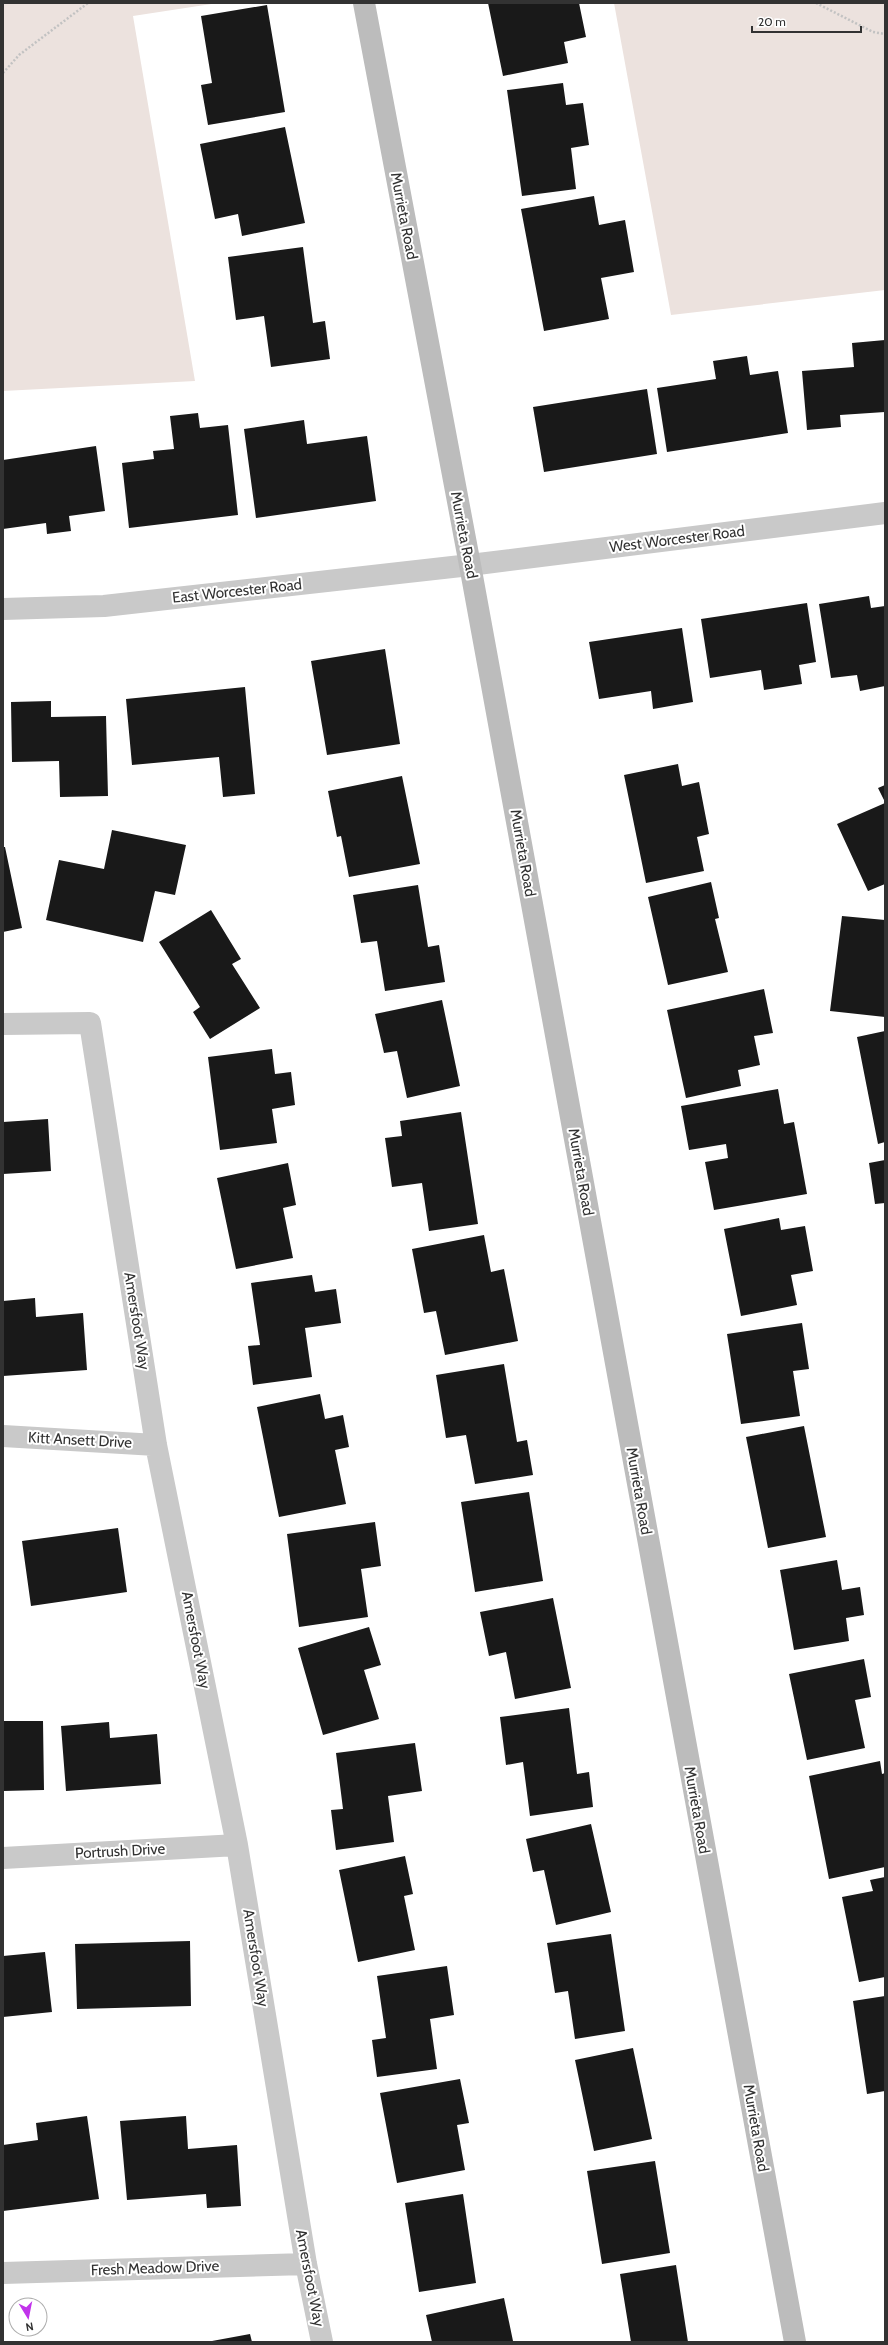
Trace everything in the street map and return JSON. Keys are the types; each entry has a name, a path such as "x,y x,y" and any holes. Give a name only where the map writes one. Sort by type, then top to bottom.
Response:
{"main road":[{"name":"Murrieta Road","path":"364,3 470,565 795,2342"}],"street":[{"name":"West Worcester Road","path":"470,565 885,513"},
{"name":"East Worcester Road","path":"3,608 104,606 470,565"},
{"name":"Amersfoot Way","path":"3,1024 90,1023 156,1445 237,1845 306,2264 322,2342"},
{"name":"Kitt Ansett Drive","path":"3,1436 156,1445"},
{"name":"Portrush Drive","path":"3,1858 237,1845"},
{"name":"Fresh Meadow Drive","path":"3,2273 306,2264"}],"path":[{"path":"3,73 19,55 88,3"},
{"path":"816,3 873,32 885,34"}],"shaded area":[{"path":"3,3 218,3 133,16 195,381 3,391"},
{"path":"614,3 885,3 885,290 671,315"}],"building":[{"path":"488,3 579,3 586,37 564,42 568,63 503,76"},
{"path":"267,5 285,112 208,125 201,85 212,83 201,16"},
{"path":"563,83 566,105 583,103 589,145 571,148 576,189 522,196 507,90"},
{"path":"285,127 305,223 242,236 238,214 215,219 200,144"},
{"path":"594,196 599,225 625,220 634,272 601,278 609,319 544,331 521,209"},
{"path":"303,247 313,323 325,321 330,359 271,367 264,316 236,320 228,257"},
{"path":"885,340 885,412 840,415 841,427 807,430 802,371 854,367 852,343"},
{"path":"747,356 750,375 778,371 788,433 667,452 657,388 716,379 713,361"},
{"path":"647,389 657,454 544,472 533,407"},
{"path":"198,413 200,428 228,425 238,515 129,528 122,463 154,459 153,451 174,449 170,416"},
{"path":"304,420 307,444 367,436 376,501 256,518 244,429"},
{"path":"96,446 105,511 69,516 71,531 47,534 46,523 3,529 3,460"},
{"path":"869,596 871,608 885,606 885,686 860,691 857,675 831,678 819,604"},
{"path":"807,603 816,662 799,665 802,684 764,690 761,670 710,678 701,619"},
{"path":"682,628 693,702 653,709 651,691 599,699 589,642"},
{"path":"385,649 400,744 327,755 311,661"},
{"path":"245,687 255,794 223,797 219,757 132,765 126,699"},
{"path":"51,701 51,717 106,716 108,796 60,797 59,761 12,762 11,702"},
{"path":"678,764 682,786 699,782 709,834 697,837 704,871 646,883 624,775"},
{"path":"402,776 420,864 349,877 341,836 337,837 328,791"},
{"path":"885,785 885,802 878,788"},
{"path":"885,803 885,884 868,891 837,824"},
{"path":"112,830 186,845 175,895 155,891 143,942 46,920 59,860 104,869"},
{"path":"3,847 5,847 22,928 3,932"},
{"path":"711,882 719,918 715,919 728,972 668,985 648,897"},
{"path":"418,885 428,947 439,945 445,982 385,991 377,941 361,943 353,895"},
{"path":"211,910 241,959 232,964 260,1008 210,1039 193,1012 200,1007 159,942"},
{"path":"842,916 885,920 885,1017 830,1011"},
{"path":"764,989 773,1033 754,1036 760,1065 738,1070 741,1086 686,1098 667,1010"},
{"path":"442,1000 460,1086 407,1098 397,1051 384,1053 375,1014"},
{"path":"885,1031 885,1142 878,1144 857,1037"},
{"path":"272,1049 275,1074 291,1072 295,1105 272,1109 277,1143 220,1150 208,1057"},
{"path":"778,1089 784,1124 794,1122 807,1194 714,1210 705,1162 728,1158 726,1144 689,1150 681,1106"},
{"path":"461,1112 478,1224 429,1231 422,1183 392,1187 385,1138 402,1136 400,1121"},
{"path":"48,1119 51,1171 3,1174 3,1122"},
{"path":"885,1160 885,1203 875,1204 869,1163"},
{"path":"288,1163 296,1205 283,1208 293,1258 236,1269 217,1178"},
{"path":"779,1218 781,1230 805,1226 813,1271 791,1275 797,1305 741,1316 724,1229"},
{"path":"484,1235 491,1272 504,1269 518,1341 445,1355 436,1311 424,1313 412,1249"},
{"path":"312,1275 315,1292 336,1289 341,1323 305,1328 312,1377 253,1385 248,1346 260,1345 251,1283"},
{"path":"35,1298 36,1317 83,1313 87,1370 3,1376 3,1301"},
{"path":"802,1323 809,1369 793,1371 800,1416 741,1424 727,1334"},
{"path":"504,1364 517,1442 527,1440 533,1475 475,1484 466,1435 446,1438 436,1375"},
{"path":"320,1394 325,1419 343,1415 349,1447 335,1450 346,1504 279,1517 257,1407"},
{"path":"804,1426 826,1537 768,1548 746,1437"},
{"path":"529,1492 543,1581 475,1592 461,1502"},
{"path":"375,1522 381,1566 361,1569 368,1617 299,1627 287,1534"},
{"path":"118,1528 127,1592 31,1606 22,1541"},
{"path":"837,1560 842,1590 860,1587 864,1615 846,1618 849,1641 794,1650 780,1570"},
{"path":"553,1598 571,1688 515,1699 506,1652 489,1656 480,1612"},
{"path":"369,1627 381,1665 364,1670 379,1719 323,1735 298,1648"},
{"path":"864,1659 871,1697 855,1700 865,1748 807,1760 789,1674"},
{"path":"569,1708 577,1774 589,1772 593,1807 530,1816 523,1762 506,1765 500,1717"},
{"path":"3,1721 43,1721 44,1790 3,1791"},
{"path":"109,1722 110,1738 157,1734 161,1784 66,1791 61,1726"},
{"path":"415,1743 422,1791 388,1796 394,1842 336,1850 331,1810 343,1809 336,1753"},
{"path":"880,1761 882,1774 885,1773 885,1867 829,1879 809,1776"},
{"path":"591,1824 611,1912 556,1925 544,1870 533,1872 526,1839"},
{"path":"405,1856 413,1894 404,1896 415,1950 358,1962 339,1870"},
{"path":"885,1877 885,1977 859,1982 842,1897 873,1891 870,1880"},
{"path":"611,1934 625,2031 575,2039 568,1991 555,1993 547,1943"},
{"path":"190,1941 191,2006 77,2009 75,1944"},
{"path":"45,1952 52,2012 3,2017 3,1956"},
{"path":"447,1966 454,2015 430,2019 437,2069 377,2077 372,2040 386,2038 377,1976"},
{"path":"885,1996 885,2091 867,2094 853,2001"},
{"path":"633,2048 652,2139 594,2151 575,2060"},
{"path":"460,2079 469,2123 457,2125 465,2170 397,2183 380,2093"},
{"path":"87,2116 99,2199 3,2211 3,2145 38,2140 36,2123"},
{"path":"186,2116 188,2149 237,2145 241,2206 207,2208 206,2194 127,2200 120,2121"},
{"path":"655,2161 670,2253 602,2264 587,2171"},
{"path":"463,2194 476,2283 419,2292 405,2203"},
{"path":"676,2265 688,2342 631,2342 620,2274"},
{"path":"504,2298 513,2341 432,2342 426,2315"},
{"path":"250,2334 252,2342 212,2342 212,2341"}]}
